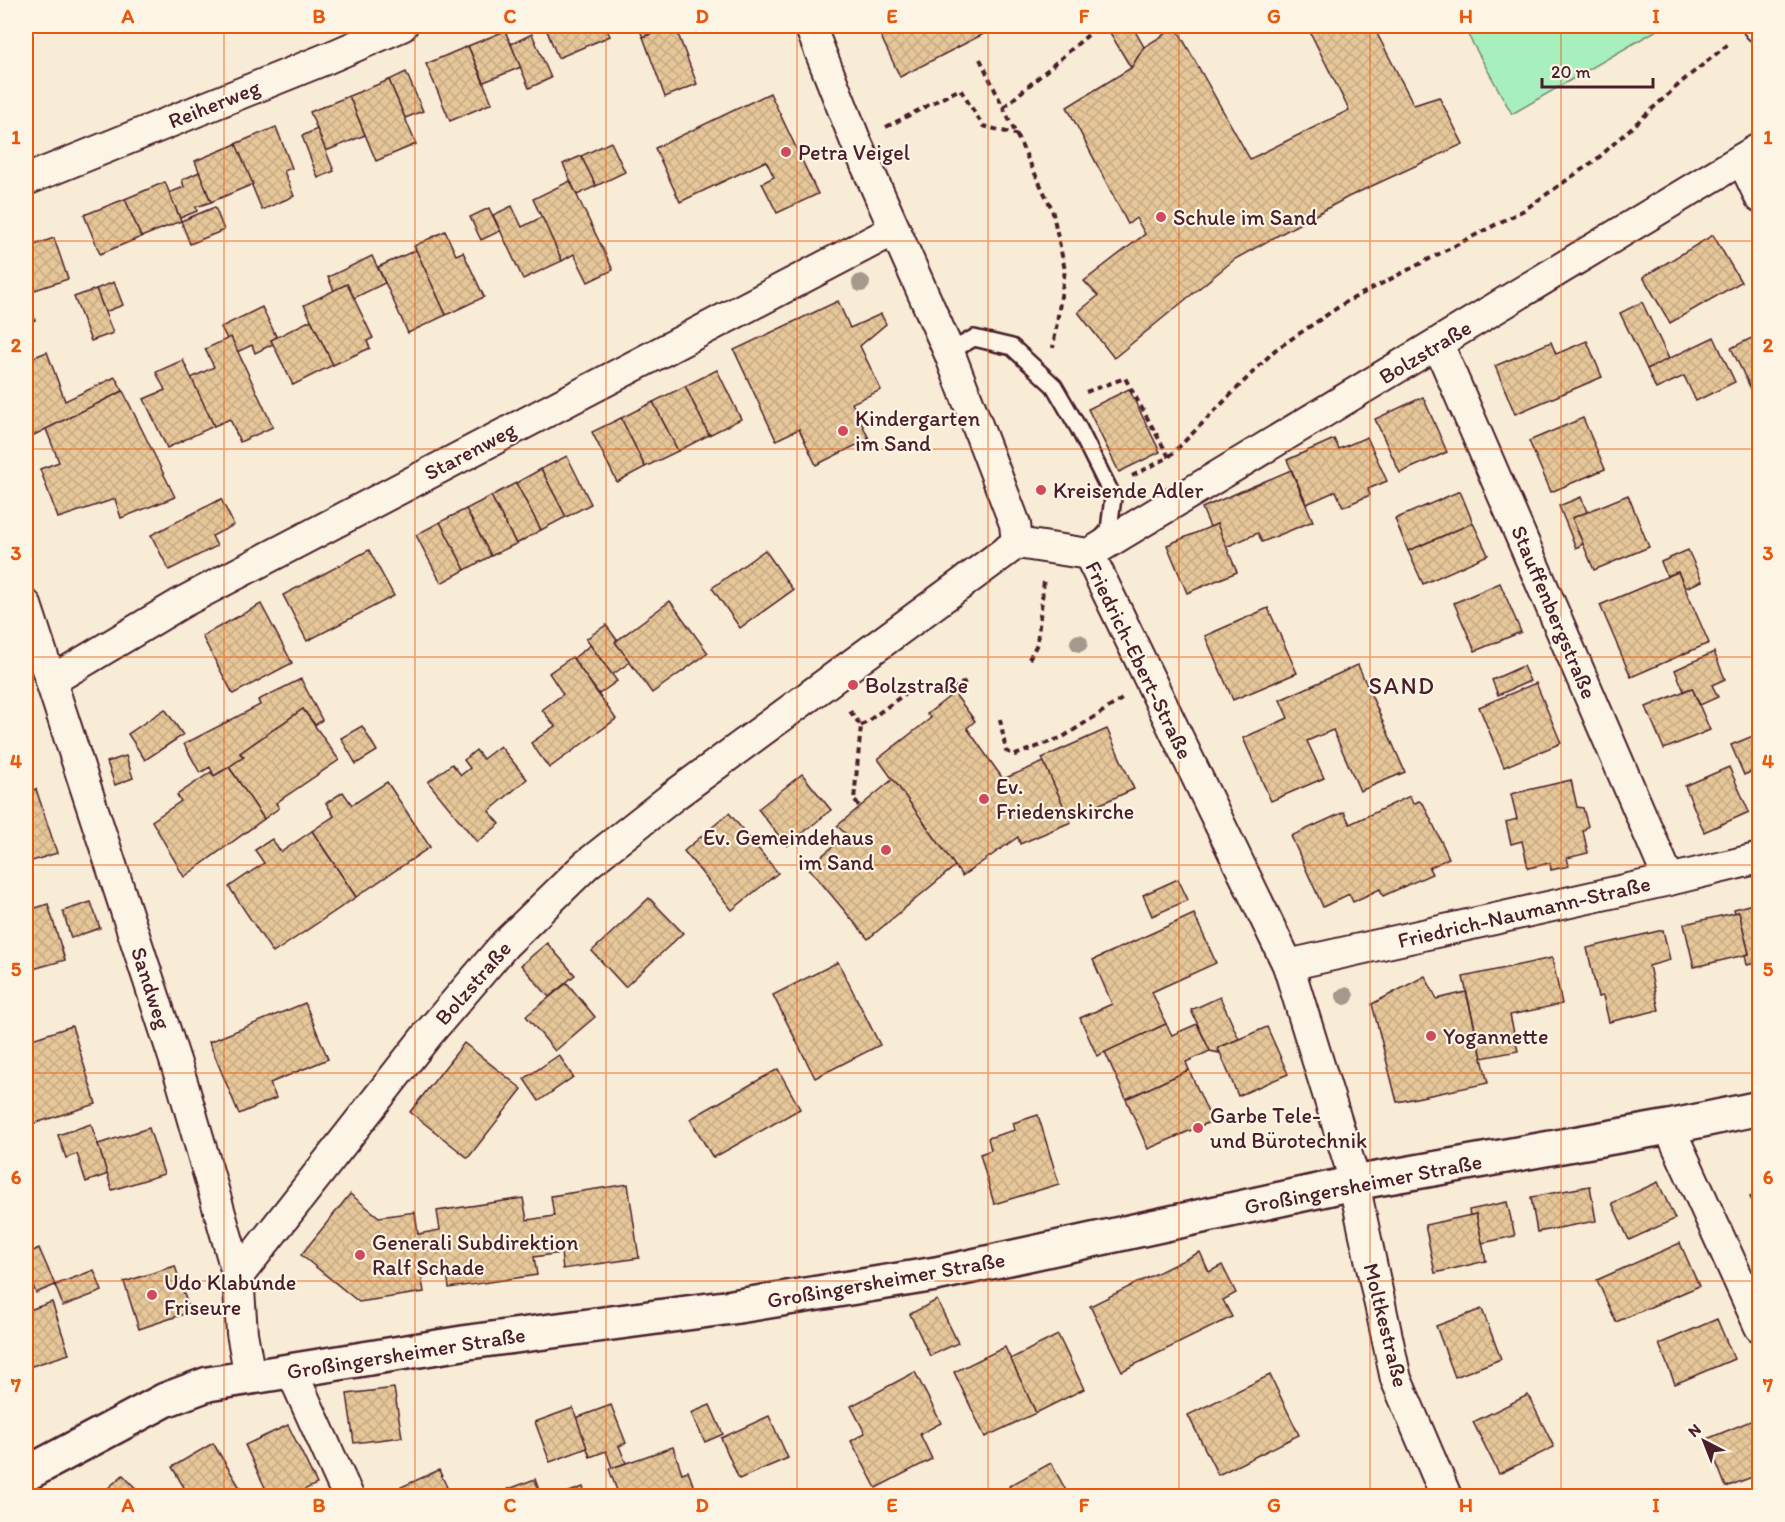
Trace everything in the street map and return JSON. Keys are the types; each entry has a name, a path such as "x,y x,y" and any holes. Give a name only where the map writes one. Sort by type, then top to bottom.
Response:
{"main road":[{"name":"Großingersheimer Straße","path":"26,1474 165,1400 208,1384 469,1342 732,1307 936,1274 1354,1183 1669,1127 1760,1108"}],"street":[{"name":"Reiherweg","path":"26,180 402,26"},
{"path":"810,26 856,142 949,352 1015,524 1017,543"},
{"path":"1751,154 1760,197"},
{"name":"Bolzstraße","path":"1089,554 1751,154"},
{"name":"Starenweg","path":"51,681 183,602 894,230"},
{"name":"Stauffenbergstraße","path":"1438,344 1669,880"},
{"name":"Bolzstraße","path":"238,1276 428,1034 505,944 586,865 676,794 1017,543"},
{"name":"Friedrich-Ebert-Straße","path":"1017,543 1089,554 1288,965 1354,1183"},
{"name":"Sandweg","path":"26,605 182,1082 238,1276 242,1333 250,1377"},
{"name":"Friedrich-Naumann-Straße","path":"1288,965 1760,858"},
{"path":"1669,1127 1760,1327"},
{"name":"Moltkestraße","path":"1354,1183 1396,1379 1446,1497"},
{"path":"291,1370 348,1497"}],"lane":[{"path":"949,352 974,338 1012,347 1054,386 1079,429 1113,497 1109,530 1089,554"}],"path":[{"path":"1142,522 1123,481 1168,457 1275,350 1346,302 1524,210 1596,159 1685,79 1751,31"},
{"path":"1004,107 1088,35"},
{"path":"980,59 1052,209 1065,270 1053,347 1058,356"},
{"path":"856,142 960,89 983,126 1018,135"},
{"path":"1080,394 1125,378 1168,457"},
{"path":"1029,659 1036,644 1049,548"},
{"path":"861,726 917,685 945,692 969,680"},
{"path":"1000,719 1006,751 1015,755 1063,737 1149,681"},
{"path":"850,711 861,726 854,800 860,807"}],"green space":[{"path":"1463,26 1664,26 1512,114"}],"building":[{"path":"545,26 605,26 610,36 558,58"},
{"path":"638,26 670,26 643,37"},
{"path":"675,26 697,84 665,97 643,37"},
{"path":"876,26 999,26 900,77"},
{"path":"1106,26 1132,26 1144,47 1131,68"},
{"path":"1307,26 1373,26 1414,105 1439,97 1463,144 1348,197 1235,259 1114,358 1078,312 1098,296 1084,281 1145,234 1136,218 1128,224 1067,107 1131,68 1144,47 1176,27 1250,159 1349,110"},
{"path":"505,31 521,67 484,82 468,46"},
{"path":"532,34 551,78 529,88 511,44"},
{"path":"468,46 492,103 450,121 426,64"},
{"path":"406,72 423,111 405,118 389,80"},
{"path":"389,80 416,144 376,161 349,96"},
{"path":"770,93 818,194 777,213 762,183 774,177 766,161 680,202 655,148"},
{"path":"349,96 365,135 326,151 310,112"},
{"path":"276,127 292,168 284,171 294,196 262,210 235,144"},
{"path":"317,129 334,171 318,178 302,136"},
{"path":"611,142 625,172 596,186 581,156"},
{"path":"236,144 253,184 211,202 195,161"},
{"path":"581,156 596,186 577,195 563,164"},
{"path":"199,172 211,202 196,207 197,211 180,218 169,193 184,187 182,180"},
{"path":"570,181 613,270 588,282 574,254 562,261 533,199"},
{"path":"165,182 181,221 141,237 125,199"},
{"path":"125,199 141,237 100,254 84,215"},
{"path":"512,206 522,227 542,217 562,261 523,279 493,215"},
{"path":"215,207 224,230 190,244 181,221"},
{"path":"489,208 500,231 481,240 470,217"},
{"path":"445,231 456,255 463,252 484,297 446,315 414,246"},
{"path":"1713,235 1741,282 1670,323 1643,277"},
{"path":"54,238 68,279 26,293 26,248"},
{"path":"416,250 446,315 408,333 378,267"},
{"path":"372,256 385,283 354,298 347,284 334,291 328,277"},
{"path":"114,282 123,305 105,312 96,289"},
{"path":"347,284 373,338 367,341 370,348 333,365 304,305"},
{"path":"96,289 113,333 91,341 74,297"},
{"path":"26,290 35,320 26,324"},
{"name":"Kindergarten im Sand","path":"838,301 850,328 881,314 886,324 860,346 881,390 852,403 869,439 816,465 799,429 776,440 734,350"},
{"path":"1642,302 1669,359 1647,369 1620,313"},
{"path":"262,307 277,338 271,340 273,344 255,353 252,345 237,352 231,337 227,339 221,327"},
{"path":"311,320 333,365 293,385 271,340"},
{"path":"1760,334 1760,397 1756,399 1731,348"},
{"path":"231,337 273,427 240,442 230,419 214,426 191,378 214,367 205,349"},
{"path":"1714,337 1735,382 1696,401 1684,376 1656,389 1647,369"},
{"path":"1587,341 1602,377 1515,414 1495,366 1551,342 1556,354"},
{"path":"47,352 65,401 115,377 123,391 32,436 26,425 26,360"},
{"path":"183,360 214,426 167,448 144,399 165,390 156,372"},
{"path":"717,370 741,419 709,435 685,386"},
{"path":"685,386 709,435 678,451 653,402"},
{"path":"1129,389 1160,452 1119,472 1088,409"},
{"path":"123,391 175,497 121,518 115,499 58,518 40,469 59,462 46,429"},
{"path":"1423,397 1447,452 1400,473 1375,419"},
{"path":"653,402 678,451 645,467 621,418"},
{"path":"621,418 645,467 617,482 592,432"},
{"path":"1583,418 1605,469 1551,492 1529,441"},
{"path":"1367,437 1387,481 1368,489 1370,495 1343,507 1336,491 1307,504 1287,460 1334,439 1339,449"},
{"path":"567,456 591,504 566,517 541,469"},
{"path":"541,469 566,517 541,530 516,483"},
{"path":"1291,470 1313,521 1262,542 1258,533 1226,547 1217,524 1210,527 1202,508"},
{"path":"516,483 541,530 516,544 491,496"},
{"path":"1460,491 1473,523 1408,551 1395,519"},
{"path":"1628,495 1649,547 1594,570 1572,518"},
{"path":"491,496 516,544 491,556 466,509"},
{"path":"1581,497 1587,512 1572,518 1583,544 1576,548 1559,506"},
{"path":"221,499 234,525 212,536 217,546 169,570 151,535"},
{"path":"466,509 491,556 465,570 440,522"},
{"path":"440,522 465,570 441,583 416,535"},
{"path":"1473,523 1488,555 1423,584 1408,551"},
{"path":"1217,524 1237,572 1187,593 1167,545"},
{"path":"369,550 394,596 307,641 283,595"},
{"path":"765,550 793,590 740,628 712,588"},
{"path":"1688,550 1702,581 1685,588 1678,572 1667,576 1661,562"},
{"path":"1678,572 1709,643 1631,677 1600,605"},
{"path":"1500,583 1521,632 1475,651 1454,603"},
{"path":"670,601 708,653 652,693 615,642"},
{"path":"261,604 292,663 233,694 202,636"},
{"path":"1268,608 1297,673 1233,700 1205,636"},
{"path":"606,625 630,662 612,675 586,639"},
{"path":"590,645 617,681 599,694 573,659"},
{"path":"1714,652 1725,679 1712,685 1718,697 1700,705 1692,688 1684,691 1675,670"},
{"path":"572,657 616,719 549,768 531,743 555,726 542,710 563,694 549,673"},
{"path":"1358,665 1405,772 1360,791 1333,730 1307,741 1324,778 1271,801 1243,738 1288,718 1280,700"},
{"path":"1523,666 1530,681 1498,695 1492,680"},
{"path":"301,679 322,720 315,725 303,709 240,753 244,757 229,767 214,776 210,767 200,773 184,744 260,705 258,700"},
{"path":"1536,683 1561,743 1504,767 1479,707"},
{"path":"1692,688 1710,730 1664,749 1646,707"},
{"name":"Ev. Friedenskirche","path":"954,693 975,721 967,728 1003,779 1044,762 1071,822 1020,844 1018,837 962,876 878,759 931,718 927,714"},
{"path":"165,709 183,735 145,760 128,734"},
{"path":"303,709 339,760 276,803 279,808 264,819 229,767 244,757 240,753"},
{"path":"362,726 377,751 356,764 341,738"},
{"path":"1107,729 1134,789 1069,818 1042,758"},
{"path":"1760,733 1760,768 1744,775 1731,745"},
{"path":"500,746 527,779 489,811 500,824 477,842 428,782 452,764 461,775 470,768 464,760 476,750 483,759"},
{"path":"126,756 133,778 115,785 107,762"},
{"path":"229,767 264,819 184,877 152,821 181,801 177,795 211,772 214,776"},
{"path":"1729,767 1749,812 1704,832 1685,786"},
{"path":"802,774 831,810 787,846 758,809"},
{"name":"Ev. Gemeindehaus im Sand","path":"893,779 955,866 868,939 808,867 847,835 837,826"},
{"path":"1571,780 1577,807 1583,808 1588,826 1583,831 1588,853 1567,858 1569,866 1551,870 1550,863 1528,868 1522,841 1511,844 1506,822 1517,819 1511,794"},
{"path":"387,782 430,847 356,897 312,831 334,816 326,803 343,792 352,805"},
{"path":"36,789 57,853 26,863 26,792"},
{"path":"1410,796 1413,804 1419,801 1424,805 1449,858 1429,868 1432,874 1383,896 1380,889 1353,902 1349,894 1323,907 1291,836 1344,812 1350,824"},
{"path":"729,813 778,873 732,910 684,851"},
{"path":"312,831 356,897 273,953 229,887 264,863 255,850 272,839 281,852"},
{"path":"1178,879 1188,900 1152,916 1143,895"},
{"path":"649,898 683,933 625,987 592,951"},
{"path":"91,902 100,928 71,938 63,911"},
{"path":"1756,903 1760,918 1760,962 1747,965 1745,955 1749,954 1739,912 1735,913 1734,909"},
{"path":"48,904 65,960 26,971 26,911"},
{"path":"1739,912 1749,954 1694,967 1684,924"},
{"path":"1194,914 1216,963 1152,992 1166,1024 1097,1056 1080,1018 1112,1004 1093,960"},
{"path":"1663,930 1670,960 1649,966 1659,1010 1609,1022 1603,996 1598,997 1587,948"},
{"path":"547,943 575,975 549,997 521,965"},
{"path":"1552,958 1562,1004 1510,1015 1518,1051 1482,1058 1463,977"},
{"path":"838,962 880,1045 815,1078 773,995"},
{"path":"1425,976 1437,999 1466,992 1488,1083 1397,1102 1372,1004"},
{"path":"567,983 595,1017 555,1051 526,1016"},
{"path":"1220,997 1239,1039 1218,1048 1219,1053 1210,1051 1191,1010"},
{"path":"305,1003 328,1059 270,1083 276,1098 239,1114 209,1042"},
{"path":"1166,1024 1172,1035 1197,1024 1210,1051 1186,1062 1189,1070 1126,1099 1105,1052"},
{"path":"72,1026 96,1104 26,1126 26,1041"},
{"path":"1267,1027 1288,1074 1238,1096 1218,1048"},
{"path":"464,1043 522,1089 468,1158 410,1112"},
{"path":"559,1055 573,1077 539,1101 524,1079"},
{"path":"778,1069 800,1109 713,1158 690,1119"},
{"path":"1189,1070 1212,1121 1148,1149 1126,1099"},
{"path":"1038,1115 1059,1184 994,1204 980,1154 991,1150 988,1138 1015,1130 1013,1123"},
{"path":"91,1124 108,1174 86,1182 77,1154 66,1158 58,1135"},
{"path":"149,1128 164,1174 112,1190 98,1144"},
{"path":"1658,1182 1675,1219 1629,1240 1612,1203"},
{"path":"628,1184 639,1258 563,1269 561,1253 534,1257 537,1275 449,1288 447,1271 421,1274 424,1292 359,1302 301,1255 350,1194 379,1217 415,1212 418,1234 440,1230 437,1211 523,1198 527,1220 554,1216 551,1196"},
{"path":"1590,1186 1596,1221 1537,1232 1531,1197"},
{"path":"1760,1193 1760,1219 1750,1197"},
{"path":"1507,1202 1515,1236 1482,1243 1476,1214 1470,1216 1469,1210"},
{"path":"1476,1214 1486,1261 1435,1273 1425,1225"},
{"path":"1680,1243 1699,1286 1616,1322 1597,1280"},
{"path":"39,1248 55,1285 36,1293 26,1269 26,1255"},
{"path":"1200,1252 1209,1272 1222,1265 1236,1293 1223,1300 1232,1317 1122,1371 1090,1306"},
{"path":"175,1266 190,1312 139,1329 124,1282"},
{"path":"94,1270 102,1291 63,1306 55,1285"},
{"path":"937,1300 958,1343 930,1356 910,1314"},
{"path":"52,1302 69,1354 26,1368 26,1311"},
{"path":"1482,1309 1501,1359 1455,1377 1436,1326"},
{"path":"1717,1319 1734,1359 1675,1384 1659,1344"},
{"path":"1058,1335 1084,1389 1036,1413 1010,1359"},
{"path":"1005,1347 1036,1413 985,1437 954,1372"},
{"path":"915,1372 941,1423 920,1434 932,1459 876,1488 851,1441 865,1433 851,1406"},
{"path":"1270,1375 1299,1435 1218,1475 1188,1415"},
{"path":"394,1388 402,1437 354,1443 347,1394"},
{"path":"1528,1395 1554,1447 1499,1474 1473,1422"},
{"path":"611,1405 626,1443 619,1446 626,1463 612,1468 606,1451 590,1457 576,1418"},
{"path":"710,1405 723,1434 705,1442 691,1413"},
{"path":"573,1408 587,1448 550,1462 535,1422"},
{"path":"769,1416 788,1458 739,1479 721,1438"},
{"path":"1760,1417 1760,1474 1726,1487 1707,1439"},
{"path":"288,1425 317,1484 290,1496 269,1496 245,1445"},
{"path":"213,1443 245,1496 189,1496 172,1467"},
{"path":"673,1447 682,1473 688,1471 697,1496 619,1496 609,1469"},
{"path":"1051,1463 1069,1496 1014,1496 1009,1486"},
{"path":"439,1470 451,1496 392,1496 390,1492"},
{"path":"123,1475 143,1496 99,1496"},
{"path":"535,1479 541,1496 502,1496 501,1492"},
{"path":"583,1487 586,1496 558,1496"}],"place":[{"name":"Petra Veigel","path":"786,152"},
{"name":"Schule im Sand","path":"1161,217"},
{"name":"Kindergarten im Sand","path":"843,431"},
{"name":"Kreisende Adler","path":"1041,490"},
{"name":"Bolzstraße","path":"853,685"},
{"name":"Ev. Friedenskirche","path":"984,799"},
{"name":"Ev. Gemeindehaus im Sand","path":"886,850"},
{"name":"Yogannette","path":"1431,1036"},
{"name":"Garbe Tele- und Bürotechnik","path":"1198,1128"},
{"name":"Generali Subdirektion Ralf Schade","path":"360,1255"},
{"name":"Udo Klabunde Friseure","path":"152,1295"}],"district":[{"name":"SAND","path":"1402,685"}]}
